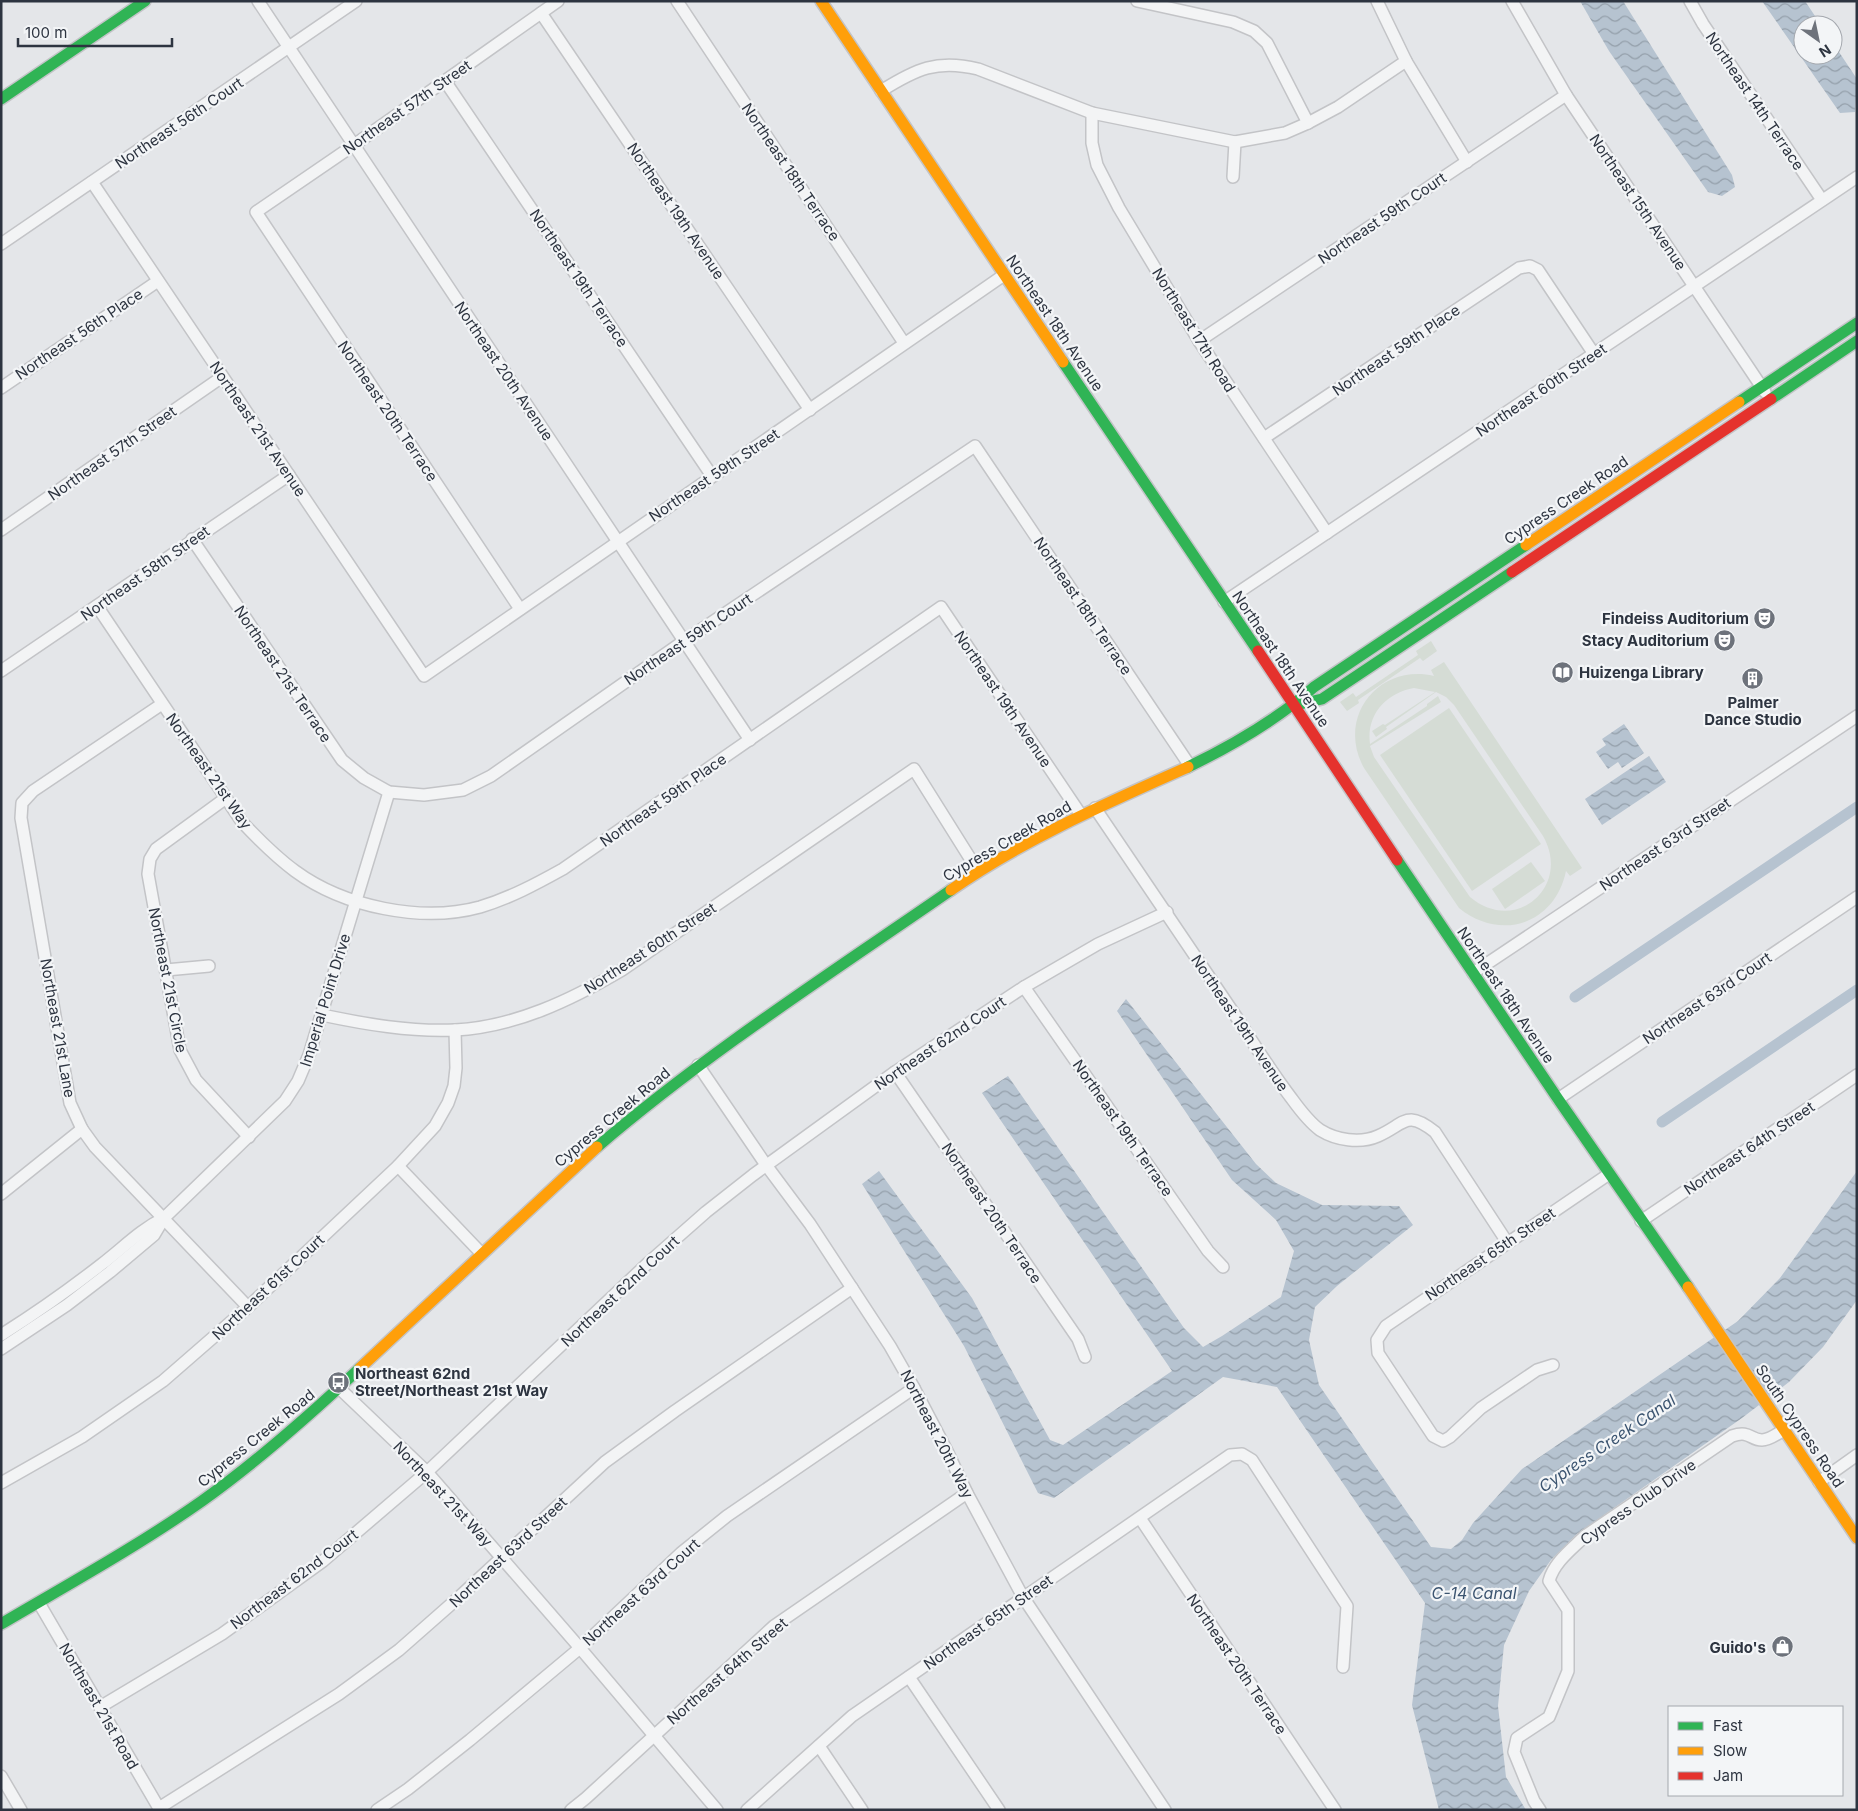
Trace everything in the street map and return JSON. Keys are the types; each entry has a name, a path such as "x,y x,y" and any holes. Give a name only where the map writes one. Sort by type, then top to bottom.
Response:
{"street":[{"path":"3,96 145,1"},
{"name":"Northeast 20th Avenue","path":"258,1 750,740"},
{"name":"Northeast 56th Court","path":"1,244 356,1"},
{"name":"Northeast 57th Street","path":"256,212 558,1"},
{"name":"Northeast 18th Terrace","path":"678,1 904,343"},
{"name":"Northeast 18th Avenue","path":"821,1 1473,973 1718,1331"},
{"path":"1137,1 1233,22 1254,31 1267,43 1308,123"},
{"path":"1377,1 1406,61 1467,162"},
{"name":"Northeast 15th Avenue","path":"1512,1 1566,94 1770,399"},
{"name":"Northeast 14th Terrace","path":"1690,1 1703,24 1822,200"},
{"name":"Northeast 19th Avenue","path":"541,13 810,410"},
{"path":"881,91 902,78 930,66 962,65 978,69 1092,113 1235,142 1285,133 1308,123 1338,107 1406,61"},
{"name":"Northeast 19th Terrace","path":"446,81 712,476"},
{"name":"Northeast 59th Court","path":"1198,341 1566,94"},
{"name":"Northeast 17th Road","path":"1092,113 1092,143 1097,165 1119,208 1198,341 1327,533"},
{"path":"1233,177 1235,142"},
{"name":"Northeast 60th Street","path":"1224,602 1857,177"},
{"name":"Northeast 21st Avenue","path":"92,182 424,676"},
{"name":"Northeast 20th Terrace","path":"256,212 520,609"},
{"name":"Northeast 59th Place","path":"1264,438 1519,268 1530,266 1538,270 1594,354"},
{"name":"Northeast 59th Street","path":"424,676 1004,275"},
{"name":"Northeast 56th Place","path":"1,388 158,281"},
{"name":"Cypress Creek Road","path":"1,1624 136,1545 203,1500 263,1453 339,1388 587,1155 641,1109 698,1066 978,871 1095,808 1190,766 1243,738 1294,706 1314,687 1857,323"},
{"name":"Cypress Creek Road","path":"1294,706 1322,698 1857,341"},
{"name":"Northeast 57th Street","path":"1,530 222,376"},
{"name":"Northeast 18th Terrace","path":"975,446 1190,766"},
{"name":"Northeast 59th Court","path":"389,792 424,795 463,790 491,776 684,641 975,446"},
{"name":"Northeast 58th Street","path":"1,671 192,539 289,475"},
{"name":"Northeast 21st Terrace","path":"192,539 342,760 364,778 389,792"},
{"name":"Northeast 21st Way","path":"97,606 242,822 296,872 323,888 355,902"},
{"name":"Northeast 19th Avenue","path":"942,607 1081,815"},
{"name":"Northeast 59th Place","path":"355,902 400,911 439,913 479,907 521,892 563,869 942,607"},
{"name":"Northeast 21st Lane","path":"162,704 32,791 22,803 21,818 70,1103 82,1129 95,1147 248,1307"},
{"name":"Northeast 63rd Street","path":"1473,973 1857,716"},
{"name":"Northeast 60th Street","path":"322,1015 387,1026 455,1030 521,1017 557,1005 591,988 630,964 914,769 978,871"},
{"name":"Imperial Point Drive","path":"1,1335 60,1296 145,1228 164,1218 285,1101 298,1081 309,1055 389,792"},
{"name":"Northeast 21st Circle","path":"226,798 156,849 150,859 148,874 180,1050 196,1080 249,1137"},
{"name":"Northeast 19th Avenue","path":"1095,808 1167,912 1278,1081 1304,1116 1319,1129 1333,1136 1359,1140 1378,1137 1398,1124 1410,1120 1421,1122 1434,1132 1506,1242"},
{"name":"Northeast 63rd Court","path":"1558,1099 1857,897"},
{"name":"Northeast 62nd Court","path":"100,1707 222,1634 323,1561 427,1472 647,1264 706,1212 766,1165 895,1072 1024,987 1098,944 1167,912"},
{"path":"166,970 209,966"},
{"name":"Northeast 19th Terrace","path":"1024,987 1208,1251 1223,1267"},
{"name":"Northeast 61st Court","path":"1,1483 82,1437 163,1381 248,1307 398,1166 435,1126 448,1103 454,1086 456,1068 455,1030"},
{"name":"Northeast 20th Way","path":"698,1066 766,1165 810,1224 890,1346 947,1451 966,1493 1024,1597 1165,1810"},
{"name":"Northeast 20th Terrace","path":"895,1072 1078,1339 1085,1356"},
{"name":"Northeast 64th Street","path":"1641,1221 1857,1076"},
{"path":"1,1194 82,1129"},
{"path":"398,1166 481,1253"},
{"name":"Northeast 65th Street","path":"1553,1365 1537,1370 1482,1408 1443,1441 1433,1436 1378,1353 1377,1340 1386,1326 1506,1242 1609,1174"},
{"name":"Imperial Point Drive","path":"2,1346 67,1305 110,1272 154,1235 164,1218"},
{"name":"Northeast 63rd Street","path":"160,1809 339,1694 399,1650 458,1599 606,1462 675,1411 852,1288"},
{"name":"South Cypress Road","path":"1718,1331 1857,1538"},
{"name":"Northeast 21st Way","path":"339,1388 427,1472 580,1648 717,1810"},
{"name":"Northeast 63rd Court","path":"377,1810 408,1789 470,1740 580,1648 681,1554 727,1516 914,1388"},
{"name":"Cypress Club Drive","path":"1540,1810 1534,1801 1514,1752 1517,1738 1548,1717 1568,1671 1568,1610 1549,1581 1552,1572 1585,1536 1732,1436 1741,1433 1760,1440 1767,1439 1784,1430"},
{"name":"Northeast 65th Street","path":"748,1810 852,1716 1230,1455 1242,1454 1252,1460 1347,1606 1342,1667"},
{"path":"1819,1482 1857,1455"},
{"name":"Northeast 64th Street","path":"571,1810 774,1626 966,1493"},
{"name":"Northeast 20th Terrace","path":"1140,1518 1335,1810"},
{"name":"Northeast 21st Road","path":"39,1603 160,1809"},
{"path":"910,1677 999,1810"},
{"path":"819,1746 862,1810"},
{"path":"3,1782 21,1810"}],"shaded area":[{"path":"1431,641 1437,651 1423,661 1420,658 1358,700 1359,703 1347,711 1340,702 1353,693 1356,697 1418,655 1416,651"},
{"path":"1444,662 1582,868 1570,876 1566,871 1560,889 1551,904 1538,915 1524,922 1508,925 1492,924 1475,918 1459,908 1364,768 1357,749 1355,731 1359,713 1368,698 1380,686 1396,678 1414,674 1434,676 1431,670","holes":["1414,688 1435,692 1385,725 1383,724 1372,731 1376,737 1387,729 1386,727 1436,692 1446,697 1454,705 1543,836 1550,855 1550,872 1545,888 1534,900 1521,908 1504,911 1487,907 1470,897 1374,757 1370,746 1441,702 1438,696 1427,706 1370,744 1371,724 1380,707 1395,695"]},
{"path":"1449,708 1541,844 1472,891 1380,755"},
{"path":"1531,862 1545,881 1505,909 1492,889"}],"water":[{"path":"1580,1 1623,1 1732,175 1735,187 1722,196 1708,192 1609,51"},
{"path":"1762,1 1805,1 1814,15 1793,15 1793,46"},
{"path":"1843,58 1857,79 1855,112 1840,113 1807,65 1843,65"},
{"path":"1624,724 1644,753 1622,768 1618,762 1608,769 1596,752 1606,745 1602,739"},
{"path":"1649,756 1666,782 1602,825 1585,799"},
{"name":"C-14 Canal","path":"1126,999 1256,1164 1276,1183 1322,1205 1399,1206 1413,1225 1337,1286 1315,1307 1309,1340 1319,1385 1431,1547 1451,1549 1462,1540 1473,1523 1522,1469 1738,1321 1780,1278 1857,1171 1857,1300 1823,1347 1789,1382 1742,1418 1577,1534 1551,1560 1529,1591 1504,1645 1498,1706 1506,1777 1526,1810 1439,1810 1412,1705 1425,1603 1277,1387 1223,1377 1054,1498 1038,1493 964,1346 862,1184 879,1171 972,1298 1050,1440 1063,1445 1172,1371 982,1093 1008,1076 1184,1328 1203,1347 1281,1297 1294,1251 1276,1220 1232,1180 1117,1011"}],"waterway":[{"path":"1575,997 1857,807"},
{"path":"1662,1122 1857,990"}],"traffic: fast":[{"path":"1,99 145,1"},
{"path":"1739,402 1857,323"},
{"path":"1771,399 1857,341"},
{"path":"1063,362 1258,651"},
{"path":"1188,767 1238,741 1270,721 1314,687 1526,545"},
{"path":"1296,705 1322,699 1512,572"},
{"path":"1397,860 1558,1099 1688,1287"},
{"path":"597,1147 682,1078 726,1046 951,890"},
{"path":"1,1624 128,1549 202,1501 283,1437 360,1368"}],"traffic: slow":[{"path":"821,1 1063,362"},
{"path":"1526,545 1739,402"},
{"path":"951,890 1007,854 1037,838 1097,808 1188,767"},
{"path":"360,1368 597,1147"},
{"path":"1688,1287 1857,1538"}],"traffic: jam":[{"path":"1512,572 1771,399"},
{"path":"1258,651 1397,860"}],"place":[{"name":"Findeiss Auditorium","path":"1765,618"},
{"name":"Stacy Auditorium","path":"1725,640"},
{"name":"Huizenga Library","path":"1563,672"},
{"name":"Palmer Dance Studio","path":"1753,679"},
{"name":"Northeast 62nd Street/Northeast 21st Way","path":"339,1382"},
{"name":"Guido's","path":"1782,1647"}],"water label":[{"name":"Cypress Creek Canal","path":"1607,1443"}]}
